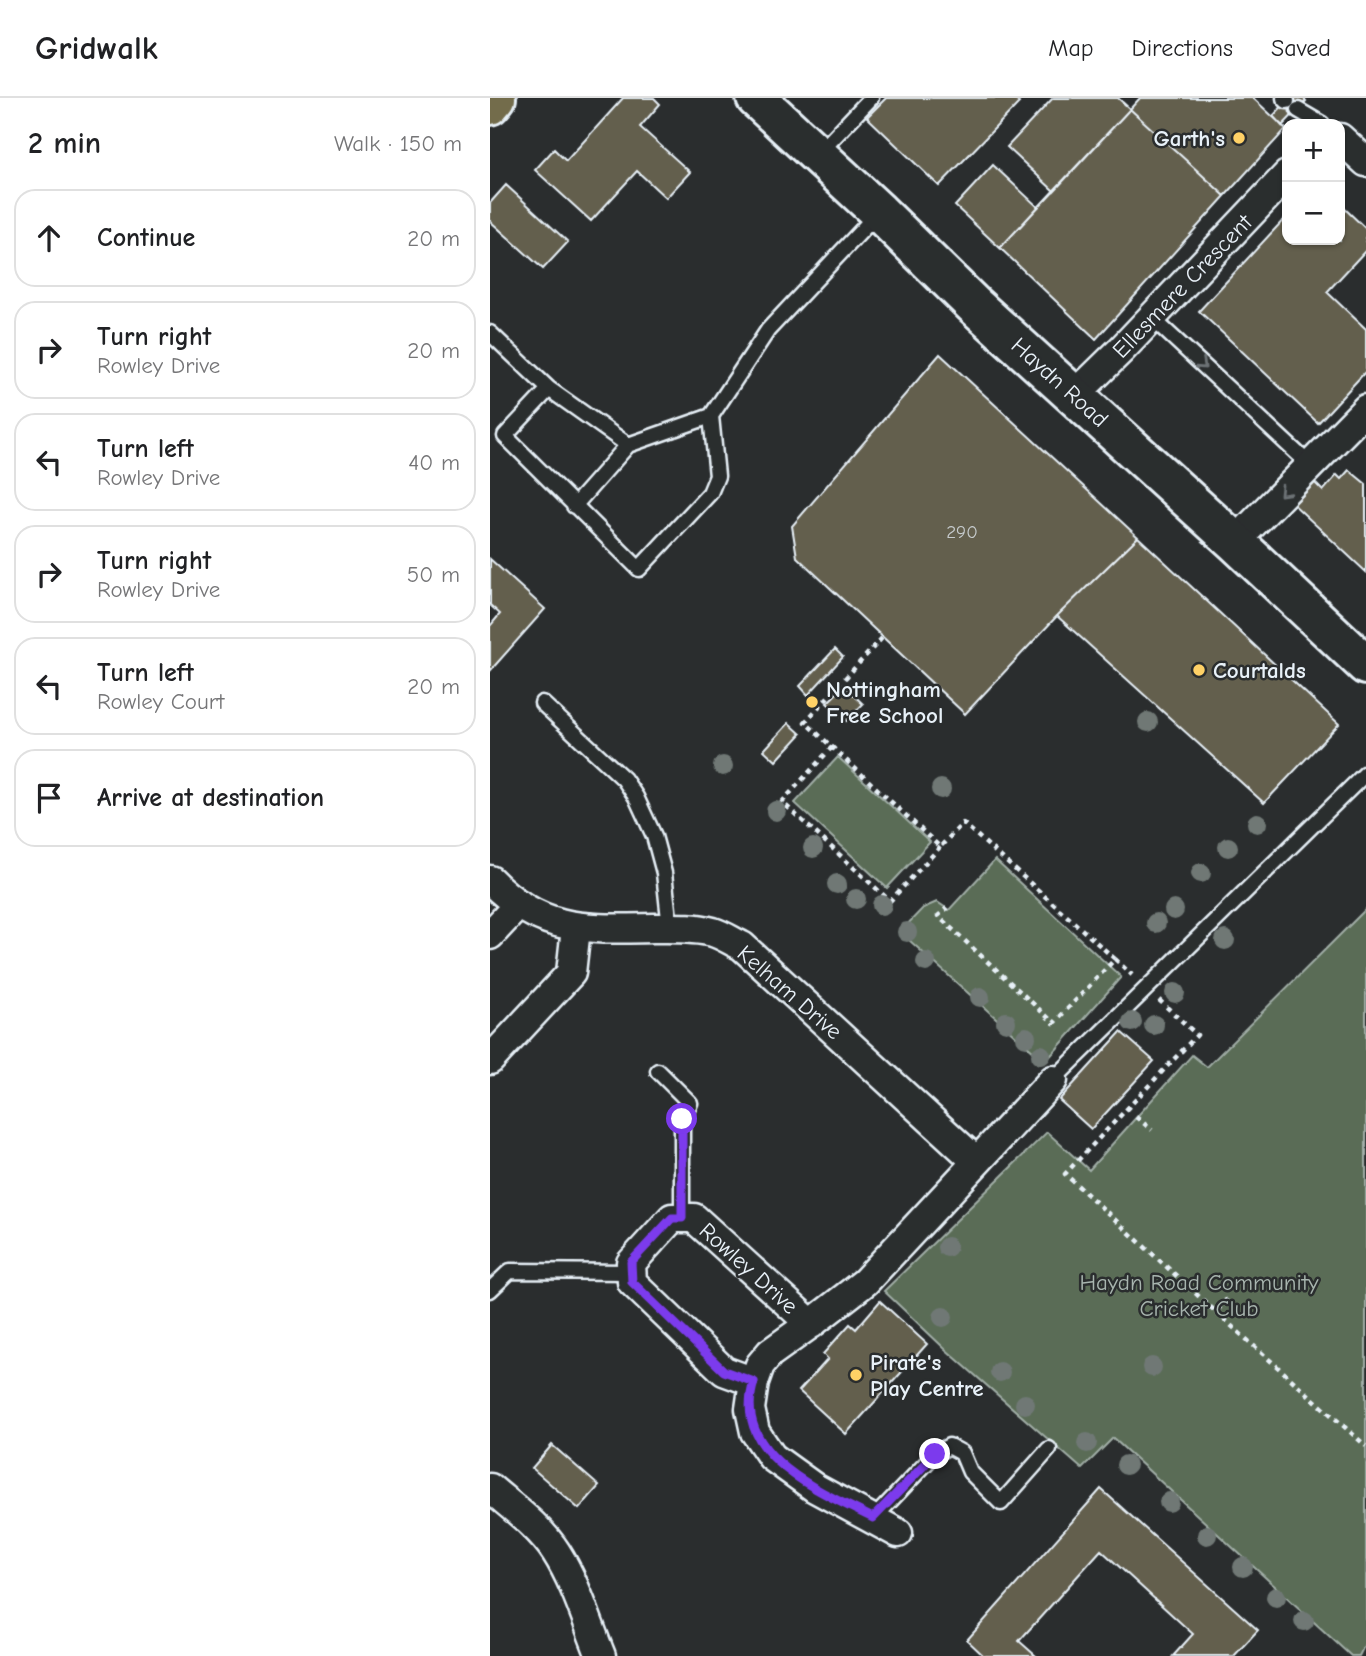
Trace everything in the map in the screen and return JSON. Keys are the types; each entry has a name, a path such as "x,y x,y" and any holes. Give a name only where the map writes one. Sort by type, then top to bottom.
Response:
{"main road":[{"path":"490,105 496,98"}],"street":[{"name":"Haydn Road","path":"756,98 974,304 1366,665"},
{"path":"1345,143 1366,162"},
{"name":"Ellesmere Crescent","path":"1075,395 1282,180"},
{"path":"1235,542 1364,413"},
{"name":"Kelham Drive","path":"490,880 532,913 563,926 591,930 670,928 715,932 742,946 976,1161"},
{"path":"490,935 519,904"},
{"path":"490,1060 571,973 576,928"},
{"name":"Rowley Drive","path":"898,1532 815,1489 772,1457 755,1432 750,1409 754,1382 760,1365 769,1353 865,1282 1053,1080"},
{"name":"Rowley Drive","path":"632,1272 631,1262 672,1218 694,1218 811,1324"},
{"path":"632,1272 632,1282 724,1371 754,1382"},
{"path":"490,1488 538,1530 555,1550 570,1579 601,1656"}],"lane":[{"path":"817,154 871,98"},
{"path":"1290,103 1314,119"},
{"path":"574,506 628,444 711,416 768,330 879,212"},
{"path":"1152,318 1310,466"},
{"path":"490,334 549,389 628,444"},
{"path":"549,389 505,436 639,569 710,493 717,476 711,416"},
{"path":"542,703 624,779 636,797 654,836 661,860 670,928"},
{"path":"1053,1080 1366,773"},
{"path":"659,1071 690,1103 682,1119 682,1218"},
{"path":"490,1290 510,1271 632,1272"},
{"path":"873,1518 935,1454 949,1446 962,1453 970,1472 1001,1503 1049,1449"}],"path":[{"path":"882,638 804,722 940,847"},
{"path":"832,747 782,802 890,901 963,823 1115,959 1054,1023 938,916 947,908"},
{"path":"1186,1046 1065,1174 1366,1446"},
{"path":"1136,1117 1152,1130"},
{"path":"1216,1312 1227,1299"}],"green space":[{"path":"838,757 930,842 887,888 795,803"},
{"path":"995,860 1121,977 1045,1062 900,932 923,908 937,902 949,910"},
{"name":"Haydn Road Community Cricket Club","path":"1366,909 1366,1642 1359,1656 1351,1656 1113,1438 1082,1469 944,1348 884,1291 1047,1132 1089,1170 1192,1055 1207,1067"}],"building":[{"path":"623,98 654,98 660,104 640,127 690,172 666,198 637,171 591,221 535,170 554,149 566,161"},
{"path":"886,98 1014,98 1019,103 939,186 867,117"},
{"path":"1053,98 1118,98 1130,109 1054,191 1007,147"},
{"path":"1140,98 1253,98 1282,125 1282,133 1225,196 1130,109"},
{"path":"1290,98 1303,98 1306,101 1289,119 1282,119 1282,126 1273,116"},
{"path":"1130,109 1225,196 1096,339 1000,248"},
{"path":"993,165 1038,207 1000,248 955,206"},
{"path":"506,185 568,242 543,269 490,221 490,203"},
{"path":"1345,209 1366,229 1366,250 1327,292 1366,329 1366,371 1318,423 1199,311 1282,221 1282,245 1345,245"},
{"path":"940,354 1138,537 1057,616 965,714 797,557 792,526"},
{"path":"1349,470 1366,484 1366,572 1291,502 1312,480 1323,491 1337,475 1341,479"},
{"name":"Courtalds","path":"1138,537 1339,724 1264,803 1057,616"},
{"path":"490,559 545,609 490,671 490,626 500,614 490,605"},
{"path":"835,649 843,657 808,695 800,686"},
{"path":"844,686 863,704 846,721 827,703"},
{"path":"789,723 801,734 776,761 764,750"},
{"path":"1121,1032 1154,1061 1091,1129 1059,1100"},
{"name":"Pirate's Play Centre","path":"880,1301 927,1344 846,1434 799,1391 828,1359 823,1354 850,1324 856,1329"},
{"path":"552,1445 599,1486 579,1509 532,1468"},
{"path":"1101,1489 1258,1630 1234,1656 1173,1656 1193,1634 1101,1550 1019,1641 1036,1656 984,1656 967,1640"}],"place":[{"name":"Garth's","path":"1239,138"},
{"name":"Courtalds","path":"1199,670"},
{"name":"Nottingham Free School","path":"812,702"},
{"name":"Pirate's Play Centre","path":"856,1375"}],"route":[{"path":"682,1119 682,1218 672,1218 631,1262 632,1282 724,1371 754,1382 750,1409 755,1432 772,1457 815,1489 873,1518 935,1454"}]}
